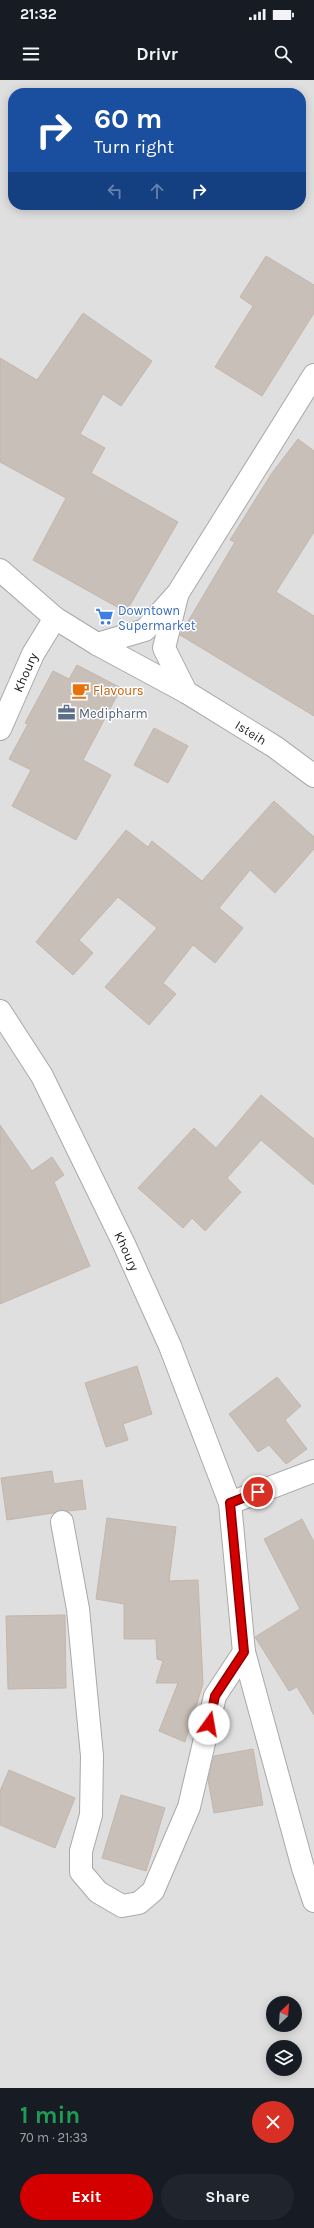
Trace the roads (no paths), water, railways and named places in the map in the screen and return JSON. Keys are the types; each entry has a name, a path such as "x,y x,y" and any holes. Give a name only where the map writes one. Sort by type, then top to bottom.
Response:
{"street":[{"path":"97,644 145,630 178,593 314,375"},
{"name":"Isteih","path":"0,570 55,618 97,644 186,692 275,748 314,776"},
{"path":"178,593 164,648 186,692"},
{"name":"Khoury","path":"0,729 33,654 55,618"},
{"name":"Khoury","path":"0,1011 42,1076 114,1223 170,1346 230,1503 244,1652 303,1868 314,1901"},
{"path":"230,1503 314,1471"},
{"path":"62,1522 78,1609 92,1756 91,1815 81,1851 81,1872 98,1892 122,1906 139,1903 153,1891 189,1807 215,1696 244,1652"}],"place":[{"name":"Downtown Supermarket","path":"105,617"},
{"name":"Flavours","path":"80,690"},
{"name":"Medipharm","path":"66,713"}]}
